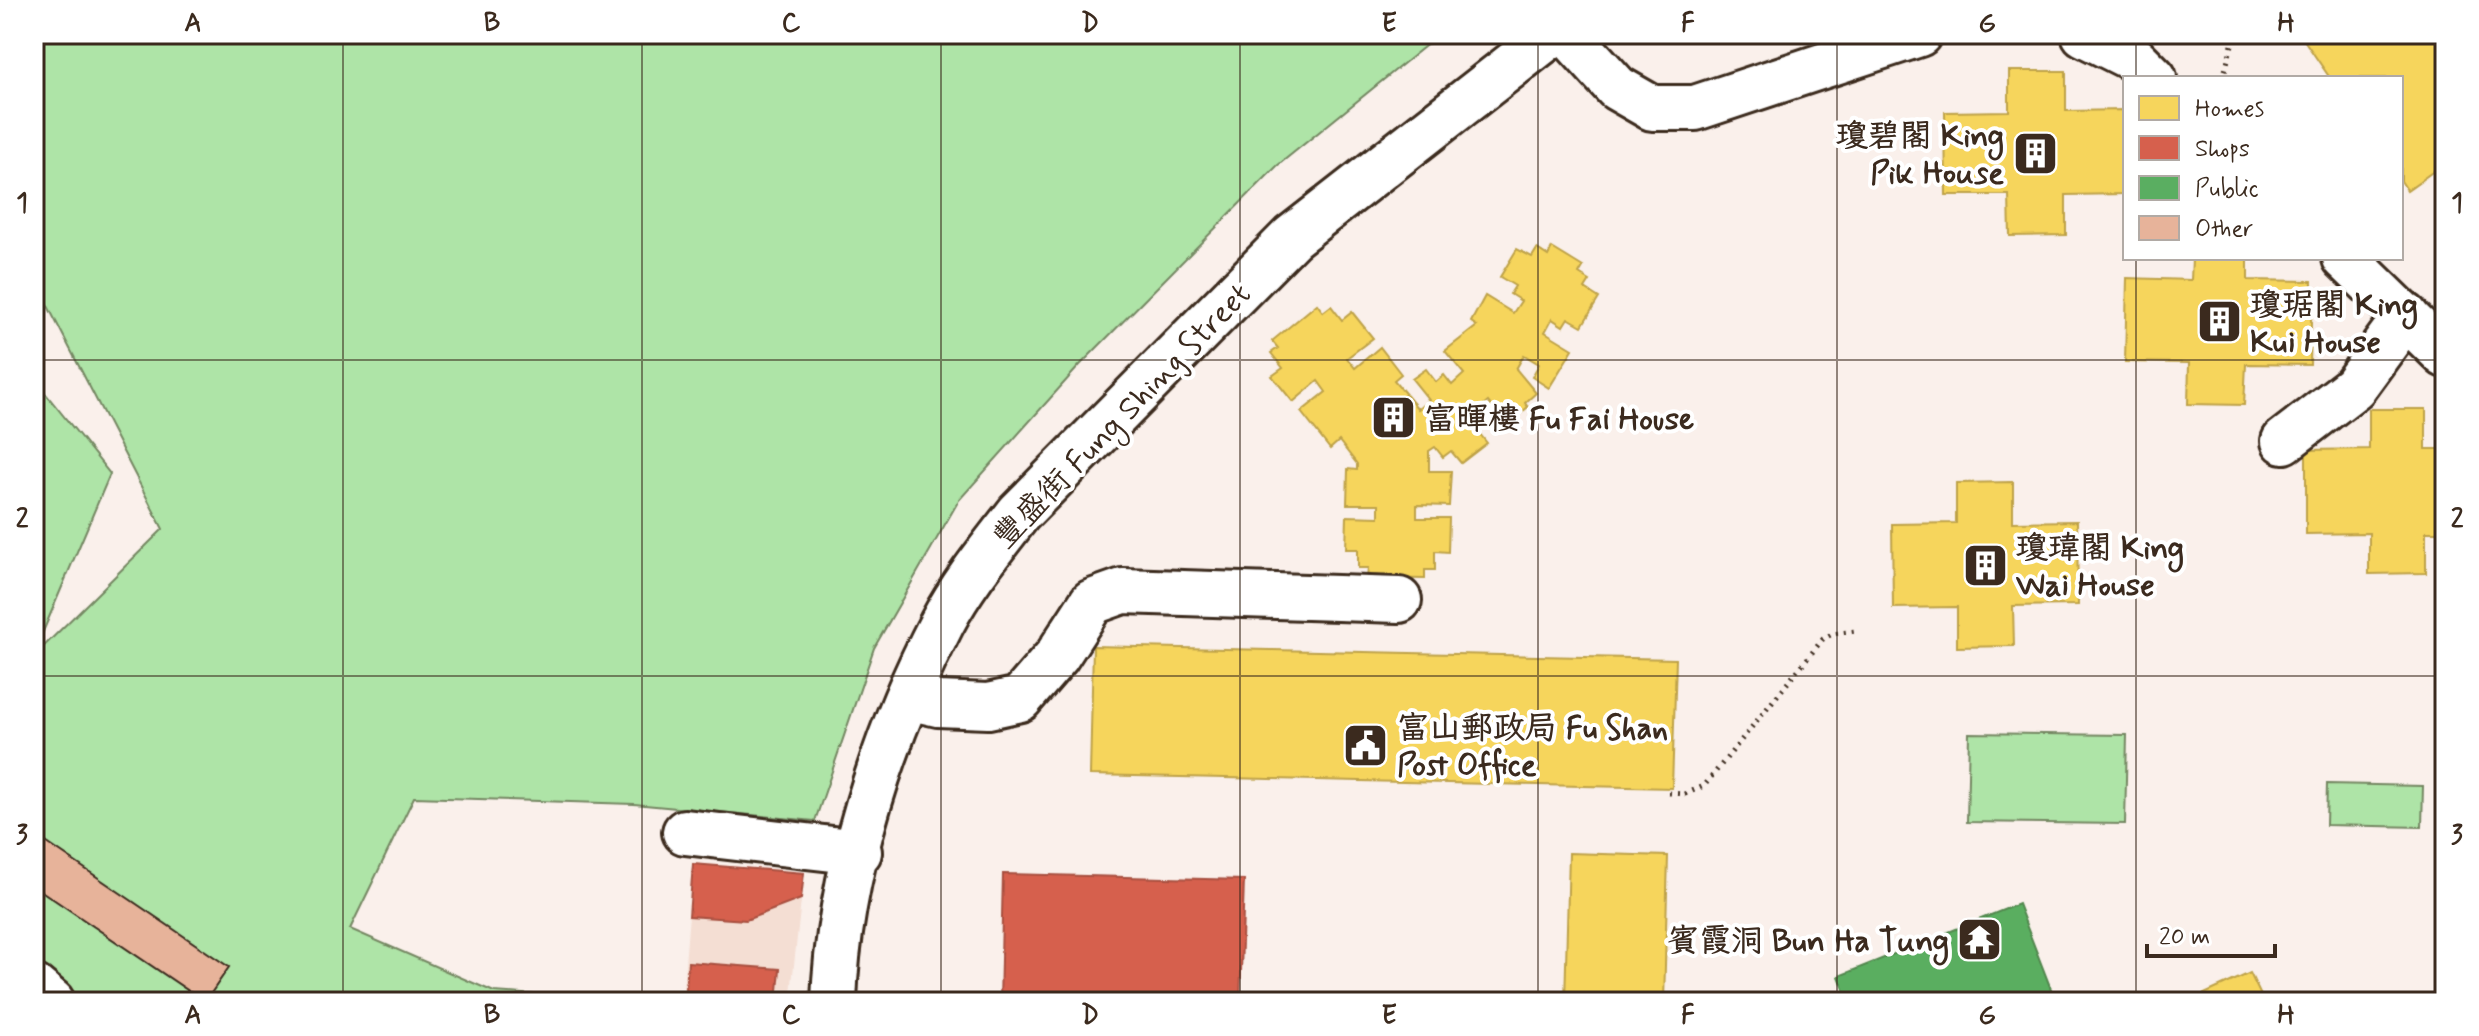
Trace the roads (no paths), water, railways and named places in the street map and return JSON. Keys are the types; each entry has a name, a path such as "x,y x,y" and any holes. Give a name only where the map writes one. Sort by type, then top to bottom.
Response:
{"street":[{"name":"豐盛街 Fung Shing Street","path":"834,1002 851,877 878,775 908,697 943,622 983,559 1019,513 1292,237 1552,34"},
{"path":"1568,34 1617,88 1652,108 1695,108 1919,34"},
{"path":"2107,39 2152,76"},
{"path":"2347,260 2445,355"},
{"path":"2284,441 2354,387 2406,316"},
{"path":"908,697 938,704 988,706 1020,699 1057,656 1092,602 1123,591 1399,600"},
{"path":"685,832 859,852"},
{"path":"34,987 52,1002"}],"place":[{"name":"瓊碧閣 King Pik House","path":"2035,153"},
{"name":"瓊琚閣 King Kui House","path":"2219,322"},
{"name":"富暉樓 Fu Fai House","path":"1393,418"},
{"name":"瓊瑋閣 King Wai House","path":"1985,565"},
{"name":"富山郵政局 Fu Shan Post Office","path":"1366,745"},
{"name":"賓霞洞 Bun Ha Tung","path":"1980,940"}]}
